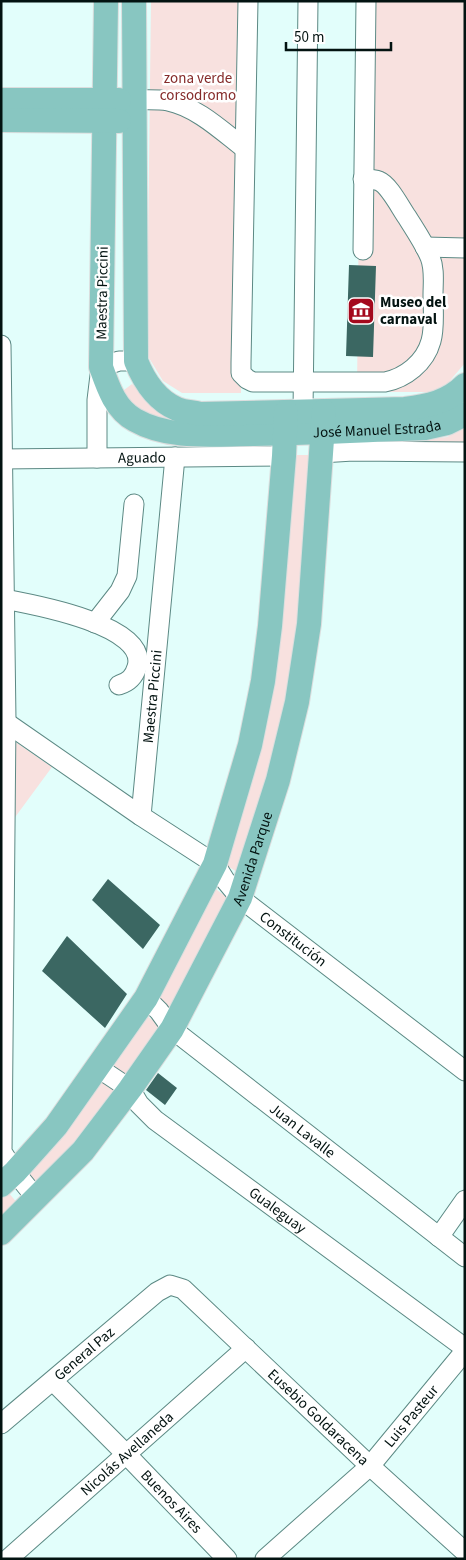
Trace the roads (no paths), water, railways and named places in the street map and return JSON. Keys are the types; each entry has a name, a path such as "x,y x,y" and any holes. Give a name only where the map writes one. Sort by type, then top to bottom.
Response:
{"main road":[{"name":"Maestra Piccini","path":"106,1 101,367 110,392 117,404 134,420 157,430 192,434 304,430"},
{"path":"134,1 136,361 143,379 159,398 177,409 304,430 431,405 451,398 465,385"},
{"path":"1,100 134,111"},
{"path":"1,120 104,110"},
{"name":"José Manuel Estrada","path":"304,430 425,428 447,423 465,414"},
{"path":"8,1179 56,1126 146,998 215,864 250,745 263,681 270,626 304,430"},
{"name":"Avenida Parque","path":"1,1233 83,1151 130,1089 172,1029 240,898 278,780 297,702 308,624 304,430"}],"street":[{"path":"248,1 244,148 242,373 247,379 254,382 385,382 398,379 409,372 417,364 431,342 433,327 433,272 431,259 425,246 392,194 380,181 363,178"},
{"path":"304,430 308,1"},
{"path":"362,250 366,1"},
{"path":"134,111 168,101 180,105 220,129 244,148"},
{"path":"425,246 465,248"},
{"path":"1,345 4,600 1,1152 8,1179 36,1198"},
{"path":"97,458 98,400 101,367 119,361 136,361"},
{"name":"Aguado","path":"1,459 175,457 304,430 353,451 465,452"},
{"name":"Maestra Piccini","path":"141,816 175,457"},
{"path":"95,623 120,591 127,576 134,504"},
{"path":"4,600 46,607 95,623 122,636 136,650 139,661 135,674 126,683 119,685"},
{"name":"Constitución","path":"3,720 141,816 215,864 240,898 465,1071"},
{"name":"Juan Lavalle","path":"146,998 159,1010 172,1029 465,1257"},
{"name":"Gualeguay","path":"97,1067 130,1089 139,1104 155,1120 465,1349"},
{"path":"439,1237 465,1200"},
{"name":"Eusebio Goldaracena","path":"170,1285 183,1289 370,1466 465,1552"},
{"name":"General Paz","path":"1,1424 157,1292 170,1285"},
{"name":"Nicolás Avellaneda","path":"8,1559 246,1348"},
{"name":"Luis Pasteur","path":"265,1559 370,1466 465,1349"},
{"name":"Buenos Aires","path":"53,1381 227,1559"}],"place":[{"name":"Museo del carnaval","path":"361,311"}],"park label":[{"name":"zona verde corsodromo","path":"198,86"}]}
